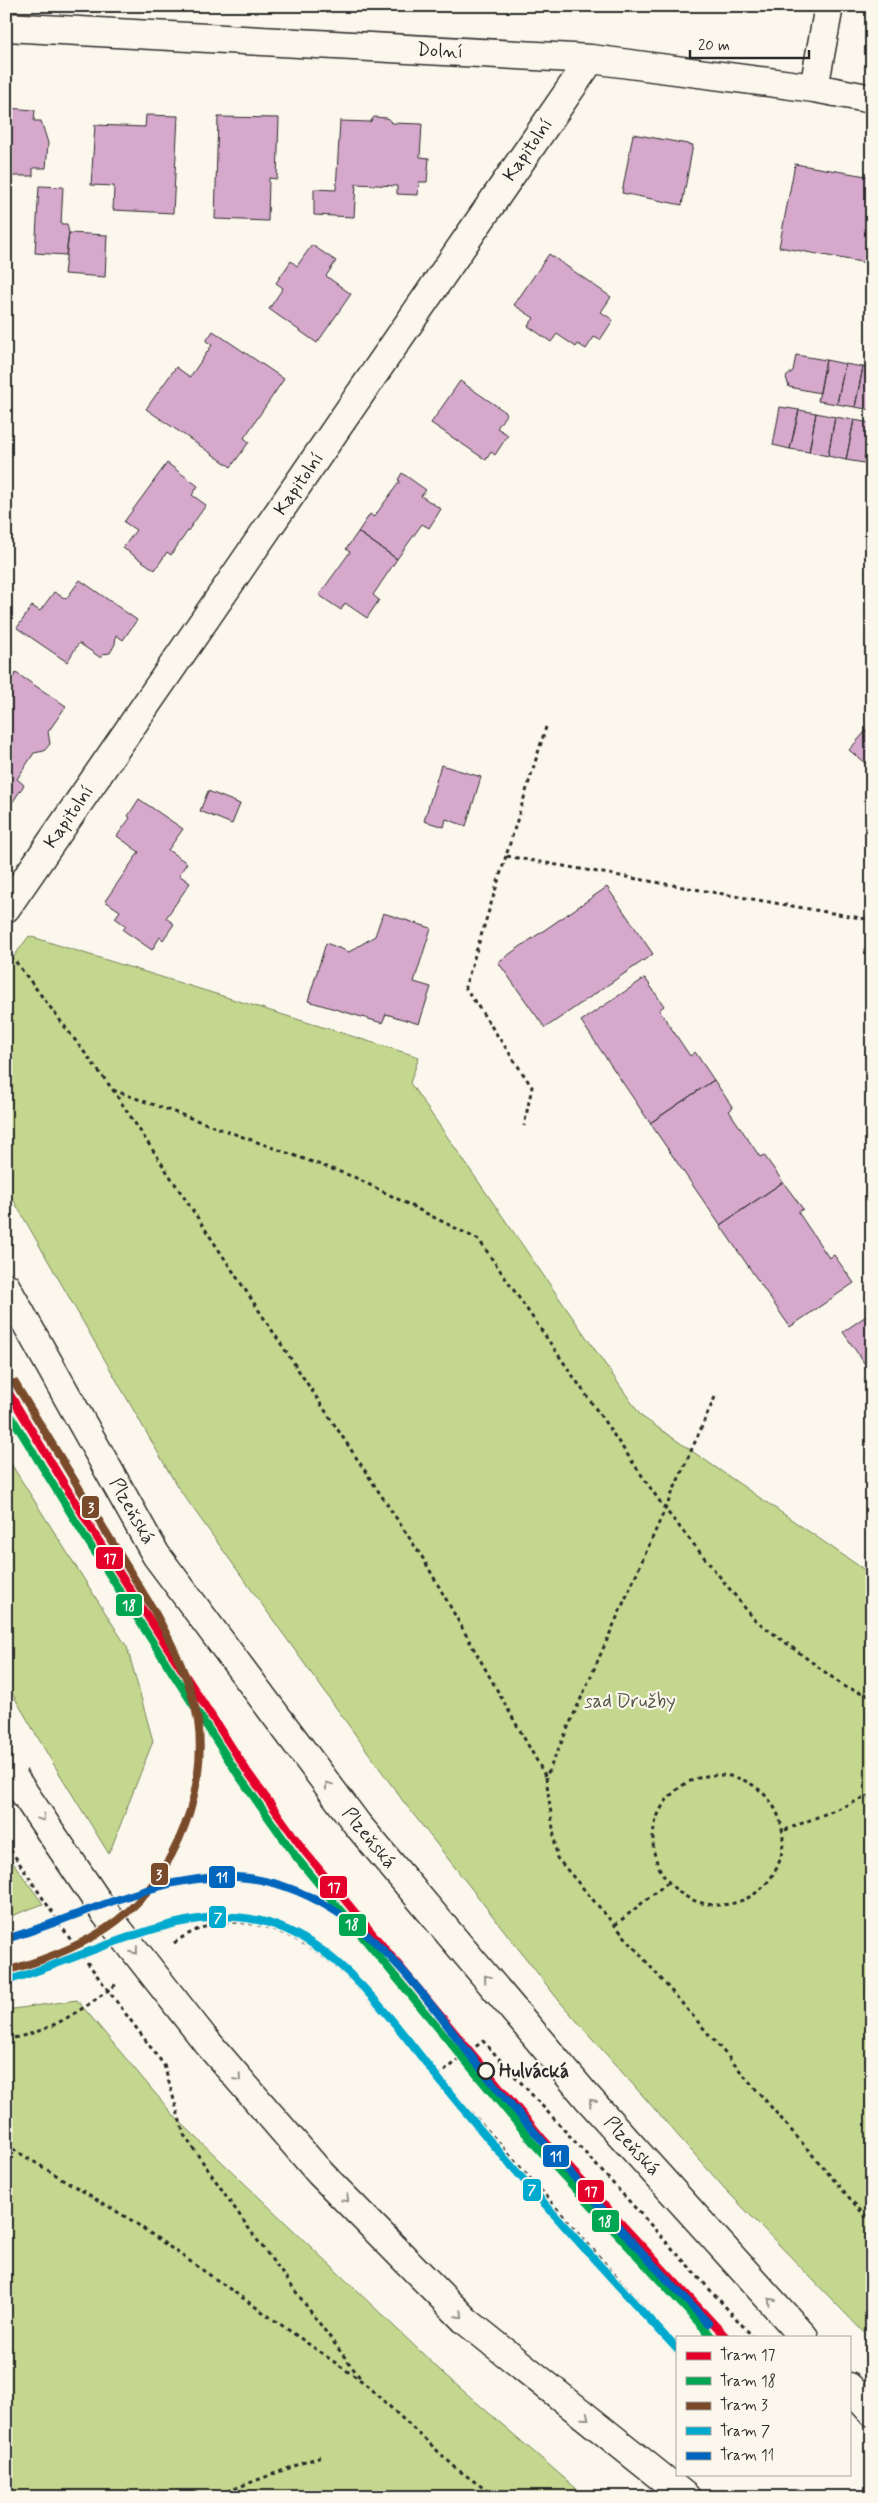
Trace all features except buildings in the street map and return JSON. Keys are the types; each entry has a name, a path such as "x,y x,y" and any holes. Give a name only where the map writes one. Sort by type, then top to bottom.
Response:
{"main road":[{"path":"814,88 829,6"},
{"name":"Dolní","path":"6,27 591,59 814,88 872,100"},
{"name":"Kapitolní","path":"6,908 591,59"},
{"name":"Plzeňská","path":"6,1287 156,1555 356,1824 587,2097 803,2336"},
{"path":"10,1771 106,1914 206,2041 320,2173 466,2321 686,2497"},
{"path":"850,2388 872,2412"}],"path":[{"path":"524,1126 532,1087 464,987 546,727"},
{"path":"506,856 872,920"},
{"path":"6,949 113,1090 424,1560 546,1777 557,1858 865,2216 872,2220"},
{"path":"113,1090 354,1177 479,1240 665,1509 754,1619 845,1687 872,1696"},
{"path":"546,1777 715,1397"},
{"path":"737,1775 767,1793 785,1830 779,1870 754,1897 704,1906 667,1883 651,1847 656,1814 683,1782 737,1775"},
{"path":"785,1830 872,1795"},
{"path":"6,1842 72,1942 164,2065 184,2135 252,2233 363,2382"},
{"path":"615,1925 667,1883"},
{"path":"170,1946 200,1927 220,1922 242,1922 287,1935 311,1948 344,1975 438,2076 676,2344"},
{"path":"6,2039 45,2030 74,2016 122,1981"},
{"path":"438,2076 482,2041 752,2336"},
{"path":"6,2145 131,2220 363,2382 457,2469 496,2497"},
{"path":"212,2497 324,2455"}],"green space":[{"name":"sad Družby","path":"29,936 419,1057 410,1083 641,1416 872,1575 872,2341 726,2190 560,2002 403,1801 177,1486 6,1187 6,967"},
{"path":"6,1456 127,1647 153,1741 109,1854 6,1683"},
{"path":"6,1853 43,1904 6,1918"},
{"path":"77,2000 175,2117 445,2375 586,2497 6,2497 6,2010"}],"tram line":[{"name":"3","path":"9,1970 68,1949 94,1936 117,1921 156,1881 185,1825 196,1787 200,1747 198,1721 191,1692 167,1636 153,1609 15,1383"},
{"name":"17","path":"6,1388 97,1538 247,1771 305,1852 543,2139 725,2336"},
{"name":"18","path":"6,1408 89,1543 239,1776 297,1858 536,2146 711,2336"},
{"name":"11","path":"6,1939 148,1889 177,1882 207,1878 237,1877 266,1881 294,1890 334,1910 367,1934 404,1972 487,2076 541,2139 623,2232 708,2323"},
{"name":"7","path":"12,1979 152,1930 181,1922 209,1918 248,1918 271,1924 303,1938 343,1967 361,1985 395,2023 511,2166 676,2348"}],"place":[{"name":"Hulvácká","path":"486,2071"}]}
